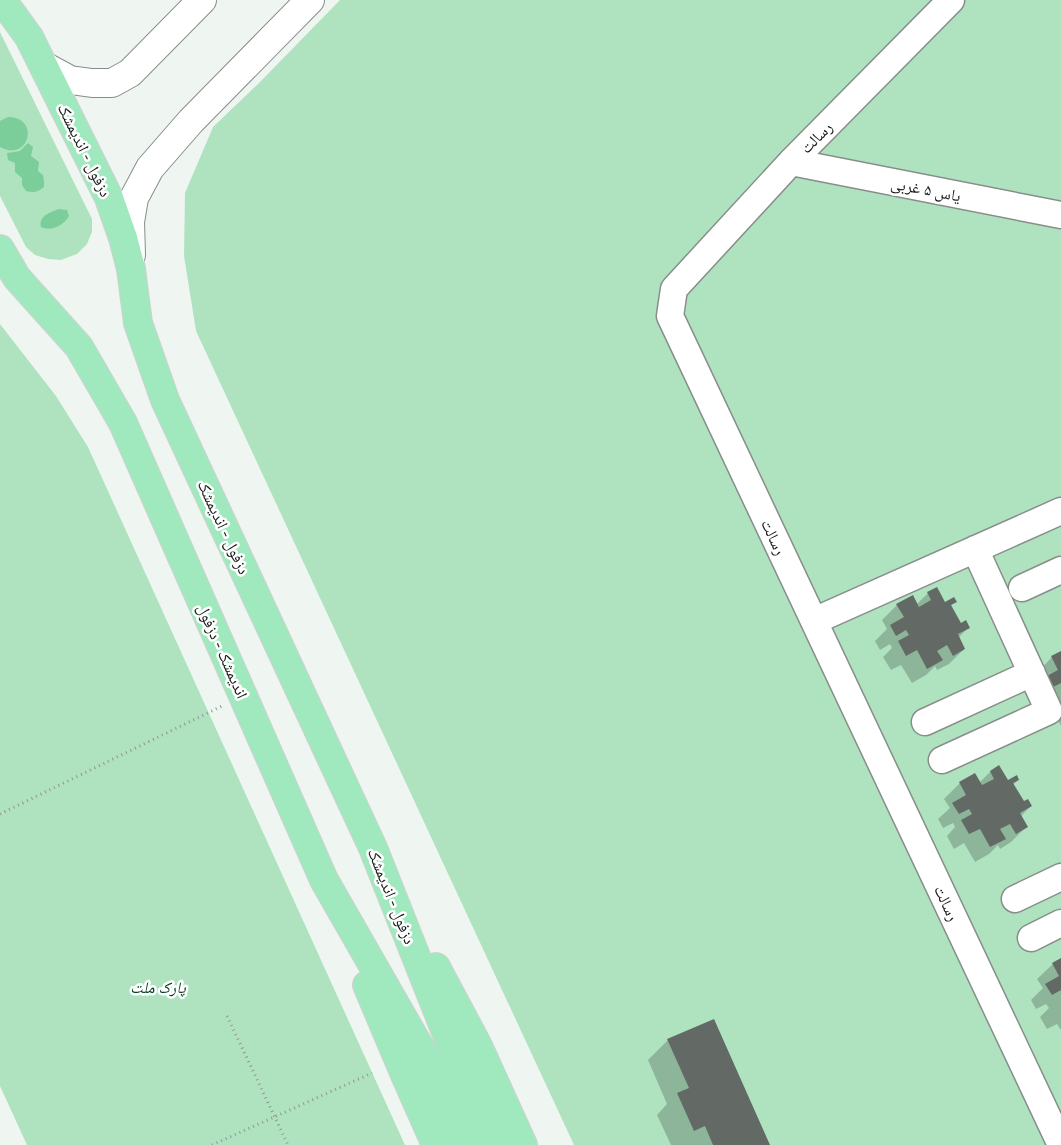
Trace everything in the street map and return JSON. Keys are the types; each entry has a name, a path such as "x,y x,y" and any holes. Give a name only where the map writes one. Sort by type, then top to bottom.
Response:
{"main road":[{"name":"دزفول - اندیمشک","path":"2,0 29,37 109,198 123,238 131,269 138,323 165,400 373,848 442,1060"},
{"path":"44,66 70,80 112,83 130,73 202,0"},
{"path":"131,269 130,222 134,198 150,168 191,121 310,0"},
{"name":"اندیمشک - دزفول","path":"0,249 17,278 79,347 123,423 324,880 442,1060"},
{"path":"373,848 478,1046 523,1145"},
{"path":"324,880 436,1145"},
{"path":"442,1060 466,1145"},
{"path":"442,1060 495,1145"}],"street":[{"name":"رسالت","path":"951,0 790,162 674,289 670,316 1061,1145"},
{"name":"یاس ۵ غربی","path":"790,162 1061,215"},
{"path":"814,621 1061,510"},
{"path":"942,760 1050,711 975,549"},
{"path":"1022,588 1061,570"},
{"path":"925,722 1032,673"},
{"path":"1015,899 1061,877"},
{"path":"1032,938 1061,923"}],"path":[{"path":"0,814 208,714 242,694"},
{"path":"227,1016 288,1145"},
{"path":"212,1145 372,1073"}],"green space":[{"path":"340,0 1061,0 1061,1145 574,1145 196,331 184,256 185,193 213,127"},
{"path":"0,32 92,219 92,232 87,244 77,254 61,260 35,255 26,247 0,196"},
{"name":"پارک ملت","path":"0,324 56,396 88,447 405,1145 27,1145 0,1086"}],"shaded area":[{"path":"8,117 18,119 25,124 28,131 24,145 18,149 10,150 0,147 0,121"},
{"path":"28,143 33,147 31,156 39,162 38,171 43,175 44,181 44,187 34,192 26,191 22,185 22,178 15,172 15,163 8,160 7,153 20,151"},
{"path":"59,209 67,210 69,216 64,222 57,227 49,229 41,227 43,217"}],"building":[{"path":"937,587 945,602 954,597 957,602 951,605 961,623 966,620 970,628 958,634 965,649 953,656 947,645 937,651 943,660 927,669 917,650 906,656 898,641 909,635 906,630 896,636 890,625 904,617 896,604 913,595 919,607 931,600 927,592"},
{"path":"1061,651 1061,683 1051,688 1045,677 1058,670 1051,656"},
{"path":"999,765 1008,780 1017,775 1019,780 1013,783 1024,801 1028,799 1032,806 1020,813 1028,827 1016,834 1010,824 1000,829 1006,839 990,847 980,829 969,834 961,820 972,814 969,809 959,814 952,803 966,795 959,782 975,773 982,785 994,779 990,771"},
{"path":"1061,958 1061,990 1052,995 1045,984 1059,976 1052,963"},
{"path":"714,1019 770,1145 713,1145 705,1126 694,1131 677,1093 689,1088 667,1039"}]}
